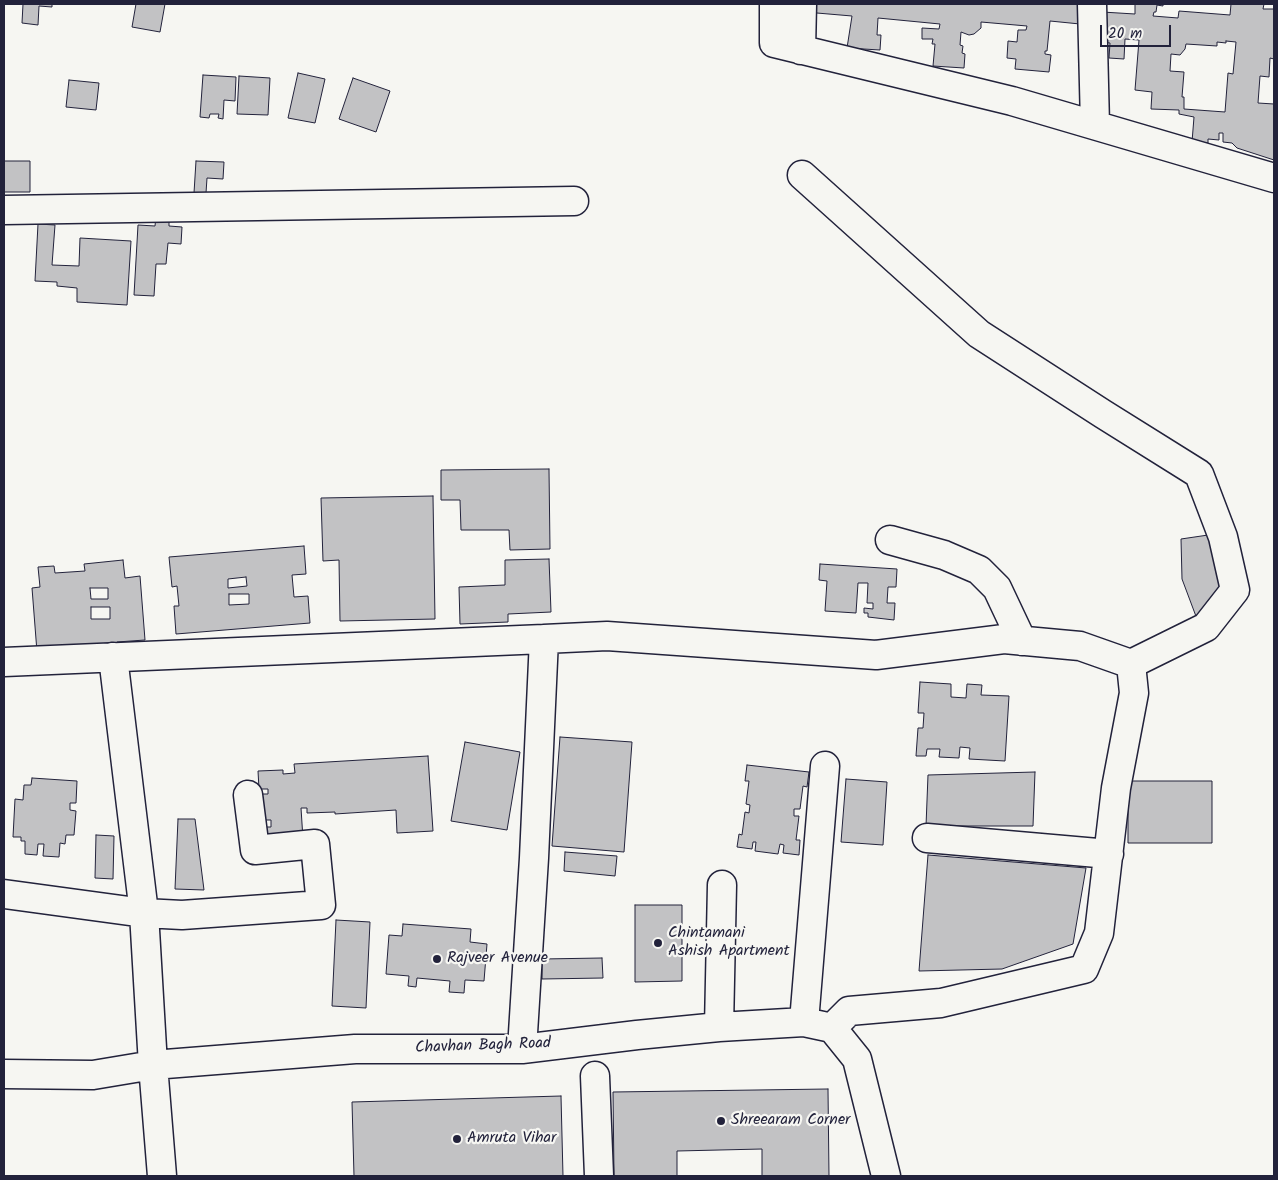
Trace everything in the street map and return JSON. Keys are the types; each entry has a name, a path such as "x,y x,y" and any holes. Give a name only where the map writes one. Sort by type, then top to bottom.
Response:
{"street":[{"path":"774,4 774,43 1012,101 1274,178"},
{"path":"801,50 802,4"},
{"path":"1092,4 1095,125"},
{"path":"4,662 607,636 876,655 1004,639 1080,646 1131,664 1206,626 1235,590 1223,537 1199,474 979,334 802,175"},
{"path":"4,210 574,201"},
{"path":"890,540 944,555 979,570 996,588 1022,641"},
{"path":"522,1049 534,867 544,639"},
{"path":"113,657 144,913 162,1176"},
{"path":"886,1176 857,1060 832,1028 849,1011 941,1003 1084,969 1099,933 1116,788 1134,693 1131,664"},
{"path":"804,1022 825,766"},
{"path":"4,894 144,913 182,915 321,905 315,844 255,850 248,795"},
{"path":"927,838 1108,854"},
{"path":"719,1028 722,885"},
{"name":"Chavhan Bagh Road","path":"4,1074 93,1075 153,1065 355,1049 522,1049 637,1035 804,1022 832,1028"},
{"path":"595,1076 599,1176"}],"building":[{"path":"23,4 52,4 52,7 39,6 38,25 22,23"},
{"path":"136,4 165,4 160,32 132,27"},
{"path":"806,4 1082,4 1080,24 1050,21 1047,51 1045,51 1045,54 1051,55 1049,72 1015,69 1016,59 1007,58 1008,41 1017,42 1018,30 1026,30 1027,26 981,22 981,28 974,34 969,35 961,32 960,45 963,46 962,53 965,54 964,68 933,66 935,44 932,44 933,39 922,39 922,28 939,29 940,24 878,18 877,35 881,35 880,50 847,48 852,16 805,12"},
{"path":"1135,4 1163,4 1163,6 1157,5 1153,16 1178,18 1179,11 1230,15 1231,4 1264,4 1263,9 1274,9 1274,59 1270,58 1269,77 1260,76 1258,103 1274,104 1274,160 1237,148 1232,143 1223,142 1223,133 1219,133 1219,140 1208,139 1208,143 1192,142 1194,117 1179,114 1179,110 1151,109 1152,92 1135,90 1139,40 1125,39 1124,59 1109,58 1110,43 1100,42 1102,12 1135,14","holes":["1217,42 1236,42 1233,74 1228,73 1225,112 1184,109 1184,97 1182,97 1184,72 1170,71 1171,54 1180,55 1185,49 1186,44 1217,46"]},
{"path":"298,73 325,79 315,123 288,118"},
{"path":"203,75 236,77 235,101 224,100 223,119 218,118 219,114 210,114 209,118 200,117"},
{"path":"239,76 270,78 268,115 237,114"},
{"path":"353,78 390,91 376,132 339,119"},
{"path":"69,80 99,83 96,110 66,107"},
{"path":"4,161 30,161 30,192 4,192"},
{"path":"196,161 224,162 223,179 207,178 206,193 194,193"},
{"path":"156,216 169,217 169,226 182,227 181,244 168,243 166,264 156,264 154,296 134,295 138,225 155,226"},
{"path":"38,224 55,225 52,265 79,266 80,238 131,241 127,305 77,302 77,288 57,286 57,282 35,281"},
{"path":"549,469 550,549 510,550 509,530 461,530 460,500 441,500 441,470"},
{"path":"433,496 435,619 340,621 339,560 323,561 321,498"},
{"path":"1215,534 1225,592 1197,619 1182,579 1181,539"},
{"path":"304,546 306,574 292,575 294,597 308,596 310,623 176,634 174,606 179,606 177,586 172,587 169,557","holes":["246,577 247,586 228,588 228,579","229,594 249,594 249,604 229,605"]},
{"path":"549,559 551,612 508,614 508,622 460,624 459,587 505,585 505,560"},
{"path":"123,560 125,578 140,576 145,640 117,642 117,646 74,649 73,645 47,647 37,652 32,588 40,587 38,567 54,566 55,573 85,571 84,564","holes":["90,588 108,588 108,599 91,599","91,607 110,607 110,619 91,619"]},
{"path":"820,564 897,569 896,587 888,587 887,603 895,603 894,620 868,617 868,613 864,613 864,608 873,609 873,603 867,603 868,583 858,583 856,613 825,611 827,581 819,580"},
{"path":"920,682 951,684 951,697 966,698 967,684 982,685 981,695 1009,696 1005,761 969,759 970,748 960,747 959,758 939,757 940,749 927,749 926,756 916,756 918,728 923,728 924,713 918,713"},
{"path":"560,737 632,742 624,852 552,846"},
{"path":"465,742 520,752 507,830 451,821"},
{"path":"428,756 433,831 397,833 396,810 335,814 335,812 307,813 307,808 301,808 303,839 266,841 265,827 271,827 271,820 261,820 259,794 268,794 268,789 259,789 258,771 283,770 283,774 295,773 294,764"},
{"path":"747,765 809,772 807,787 803,786 800,809 794,809 794,816 799,816 796,840 800,840 799,855 783,853 784,845 780,844 778,854 755,851 756,842 753,842 752,849 737,847 739,834 742,835 745,812 749,813 750,805 746,804 749,781 745,781"},
{"path":"1035,772 1033,826 926,826 928,775"},
{"path":"32,778 77,781 76,803 70,803 70,810 76,811 74,835 66,835 65,844 60,843 59,857 43,856 44,844 38,844 37,855 25,854 25,841 21,841 21,837 13,837 15,799 23,800 24,785 31,785"},
{"path":"846,779 887,782 883,845 841,842"},
{"path":"1128,781 1212,781 1212,843 1128,843"},
{"path":"178,819 195,819 204,890 175,889"},
{"path":"96,835 114,836 113,879 95,878"},
{"path":"565,852 617,856 615,876 564,871"},
{"path":"928,855 1086,868 1073,944 1002,969 919,971"},
{"name":"Chintamani Ashish Apartment","path":"635,905 682,905 682,981 635,982"},
{"path":"336,920 370,922 366,1008 332,1006"},
{"name":"Rajveer Avenue","path":"403,924 471,929 470,942 487,944 484,981 465,980 464,993 449,992 450,981 417,978 416,987 408,986 409,976 386,974 389,935 402,936"},
{"path":"602,958 603,978 542,979 542,959"},
{"name":"Shreearam Corner","path":"828,1089 829,1176 762,1176 762,1149 677,1151 677,1176 614,1176 613,1092"},
{"name":"Amruta Vihar","path":"561,1096 563,1176 354,1176 352,1102"}],"place":[{"name":"Chintamani Ashish Apartment","path":"658,943"},
{"name":"Rajveer Avenue","path":"437,959"},
{"name":"Shreearam Corner","path":"721,1121"},
{"name":"Amruta Vihar","path":"457,1139"}]}
